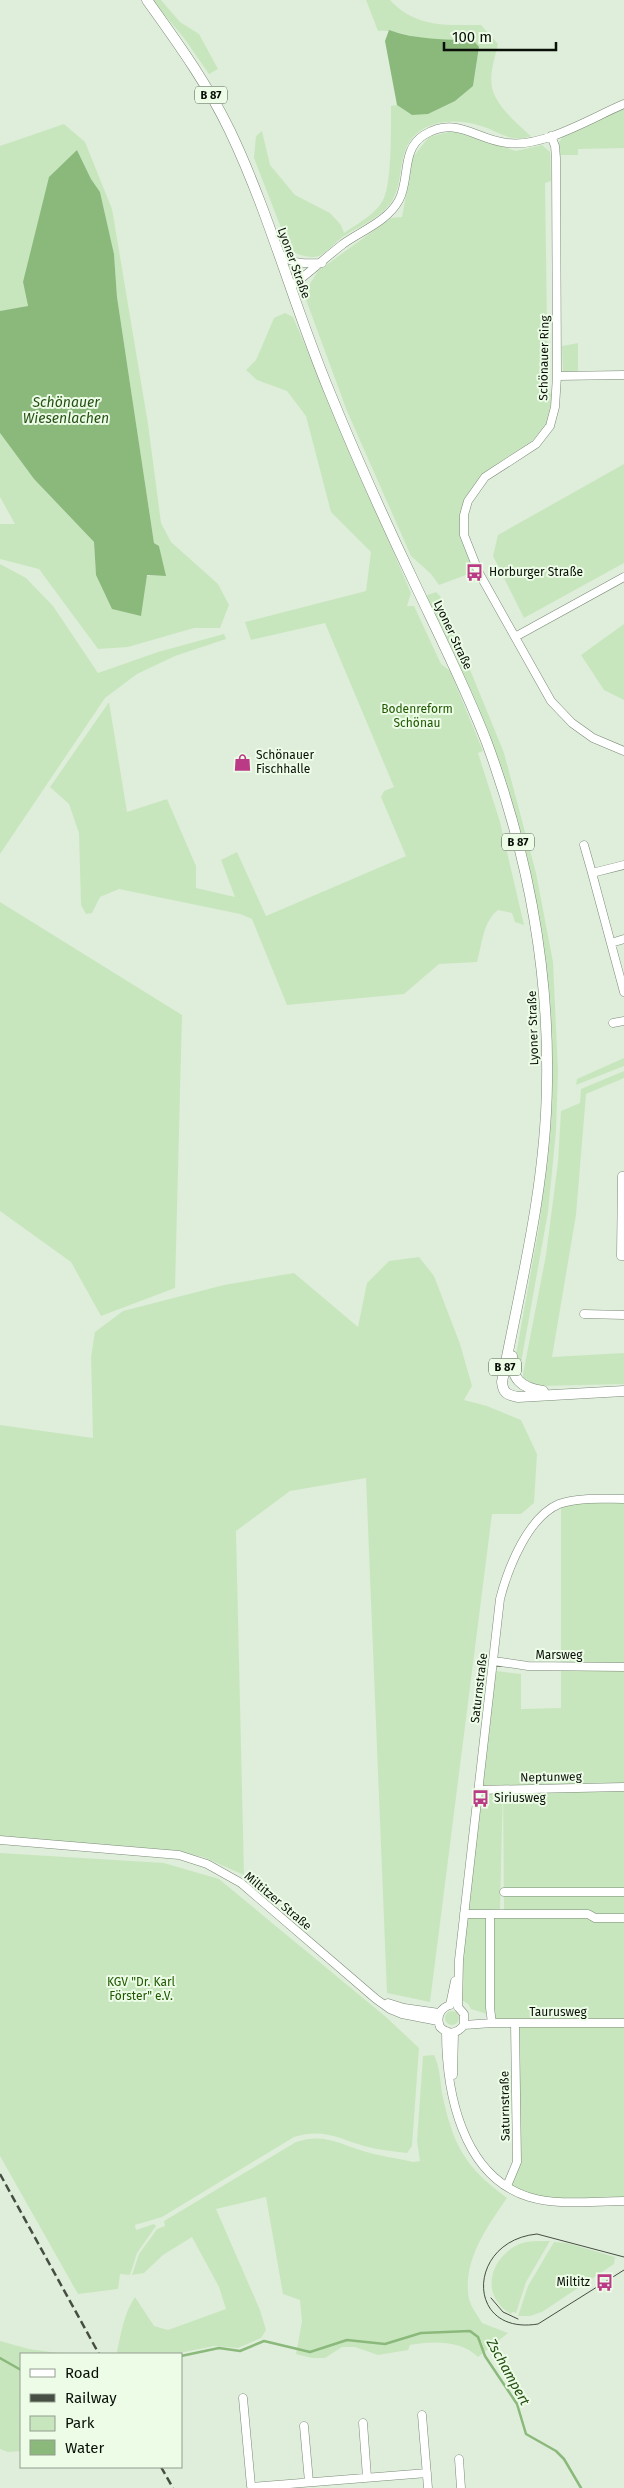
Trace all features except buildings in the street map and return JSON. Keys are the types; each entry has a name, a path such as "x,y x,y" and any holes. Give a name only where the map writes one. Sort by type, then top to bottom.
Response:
{"main road":[{"name":"Lyoner Straße","path":"147,0 199,72 230,131 328,390 381,512 450,657 486,742 501,785 526,874 535,918 546,1002 547,1085 542,1168 514,1327 502,1382 504,1392 518,1397 558,1393"},
{"name":"Lyoner Straße","path":"514,1327 511,1367 516,1379 532,1390 558,1393"},
{"name":"B 87","path":"558,1393 621,1390"}],"street":[{"path":"290,287 343,245 390,213 400,199 409,154 423,136 442,127 459,127 505,143 525,144 551,136 624,104"},
{"name":"Schönauer Ring","path":"551,136 555,152 557,376 555,407 550,426 536,444 485,477 468,501 464,515 464,535 469,551 551,701 572,723 594,738 624,751"},
{"path":"277,252 290,262 303,264 322,263"},
{"path":"557,376 624,375"},
{"path":"515,637 624,577"},
{"path":"584,845 624,992"},
{"path":"592,874 624,865"},
{"path":"611,943 624,939"},
{"path":"614,1024 624,1021"},
{"path":"624,1176 622,1176 622,1256 624,1256"},
{"path":"584,1314 624,1315"},
{"name":"Saturnstraße","path":"454,2006 500,1599 507,1571 524,1539 548,1510 561,1503 624,1499"},
{"name":"Marsweg","path":"494,1661 528,1666 624,1667"},
{"name":"Neptunweg","path":"478,1790 624,1787"},
{"name":"Miltitzer Straße","path":"0,1840 179,1855 207,1864 241,1883 376,1999 439,2017"},
{"path":"504,1892 624,1892"},
{"path":"464,1914 588,1914 595,1918 624,1918"},
{"path":"490,1914 490,2008 492,2023"},
{"path":"450,2032 465,2021 454,2006 444,2008 439,2017 450,2032 454,2104 470,2149 484,2167 507,2186 528,2197 556,2202 624,2201"},
{"name":"Taurusweg","path":"465,2021 492,2023 624,2023"},
{"name":"Saturnstraße","path":"507,2186 517,2162 515,2023"},
{"path":"243,2398 250,2486 282,2486 309,2482 427,2473"},
{"path":"422,2415 428,2488"},
{"path":"363,2423 367,2477"},
{"path":"304,2426 309,2482"},
{"path":"459,2459 461,2488"}],"green space":[{"path":"152,0 161,0 180,22 199,34 218,69 209,74 184,38"},
{"path":"366,0 390,0 410,16 432,23 481,25 498,44 492,68 491,80 493,91 509,116 531,136 517,139 511,138 487,128 464,122 430,125 416,134 410,141 403,158 396,193 387,207 375,218 340,239 322,255 316,257 306,256 293,252 283,233 254,158 256,136 262,131 270,165 295,195 330,213 341,225 344,233 376,210 386,192 390,154 391,106 397,105 412,115 473,86 479,47 474,41 428,39 395,32 378,31"},
{"path":"624,108 624,148 578,149 578,155 558,155 558,144 563,136"},
{"path":"64,124 85,142 112,209 148,424 161,523 171,542 218,584 229,605 220,628 194,628 128,647 98,649 39,569 0,559 0,524 15,524 0,497 0,433 34,479 94,542 96,575 165,576 159,546 154,543 117,297 114,254 100,192 91,179 77,150 23,282 28,307 0,311 0,146"},
{"path":"453,131 516,151 542,145 550,152 551,181 545,183 548,393 553,394 546,424 533,440 482,474 465,499 460,516 460,536 474,572 439,585 431,574 411,556 347,411 305,297 308,287 318,271 391,218 402,217 413,157 429,137"},
{"name":"Bodenreform Schönau","path":"285,313 293,317 411,593 407,606 414,606 441,664 450,671 483,751 478,753 500,822 524,925 515,922 512,913 498,910 489,920 486,927 477,962 439,964 404,994 287,1005 252,919 240,914 119,889 100,897 92,913 86,914 81,905 79,833 69,804 50,787 109,702 127,812 167,799 196,866 196,888 235,897 221,860 237,852 266,916 406,856 381,797 384,791 394,787 325,623 251,640 245,622 366,591 371,552 331,512 306,416 287,391 257,380 246,370 256,360 274,318"},
{"path":"578,343 578,376 563,374 562,346"},
{"path":"624,464 624,563 524,618 493,556 498,535"},
{"path":"0,564 26,578 53,606 98,673 158,652 224,634 226,639 175,656 137,674 105,698 0,854"},
{"path":"436,592 440,596 504,753 536,873 553,962 558,1071 556,1131 548,1212 519,1374 515,1360 539,1227 549,1137 548,987 540,923 521,839 425,596"},
{"path":"624,624 624,700 604,690 581,655"},
{"path":"0,902 182,1015 175,1288 101,1316 71,1262 0,1211"},
{"path":"624,1058 624,1066 576,1085 577,1079"},
{"path":"624,1071 624,1078 586,1094 576,1215 552,1357 624,1353 624,1384 539,1386 523,1380 523,1374 546,1255 558,1162 561,1111 580,1103 581,1089"},
{"path":"419,1257 434,1276 460,1344 472,1386 464,1400 487,1406 521,1420 537,1454 534,1503 521,1514 492,1514 430,2002 387,1993 366,1478 290,1491 236,1531 244,1875 203,1857 159,1849 0,1837 0,1425 93,1438 91,1357 95,1332 123,1311 224,1285 294,1273 358,1327 367,1283 389,1261"},
{"path":"624,1500 624,2201 556,2202 528,2197 507,2186 517,2162 515,2024 492,2023 490,1915 504,1914 503,1785 500,1909 488,1910 487,2014 471,2009 468,2004 460,1999 461,1971 496,1671 521,1674 521,1709 561,1708 561,1505"},
{"name":"KGV \"Dr. Karl Förster\" e.V.","path":"0,1853 164,1863 219,1879 386,2017 419,2048 412,2146 407,2153 369,2147 330,2135 314,2133 294,2137 162,2217 135,2225 136,2230 154,2224 156,2226 137,2253 130,2275 120,2274 118,2289 78,2294 0,2156"},
{"path":"449,2011 455,2011 459,2018 455,2025 449,2025 445,2021 445,2015"},
{"path":"434,2055 439,2069 446,2111 462,2153 480,2175 507,2198 478,2245 469,2271 468,2285 470,2302 482,2323 508,2333 478,2357 463,2347 446,2343 410,2345 408,2350 378,2355 355,2347 342,2347 325,2358 312,2358 296,2354 302,2322 300,2300 283,2294 266,2197 216,2209 260,2310 266,2330 261,2338 238,2348 214,2346 180,2353 117,2352 126,2316 135,2297 154,2326 168,2330 226,2309 219,2287 192,2237 163,2255 144,2273 132,2275 139,2254 157,2229 165,2226 164,2221 296,2142 306,2139 330,2140 375,2154 413,2162 420,2161 417,2141 423,2056"},
{"path":"550,2241 526,2282 516,2313 512,2312 511,2314 502,2307 492,2291 493,2272 497,2263 516,2245"},
{"path":"554,2242 567,2243 615,2257 614,2264 542,2312 530,2316 518,2316 528,2286"},
{"path":"0,2341 29,2349 58,2353 20,2353 20,2451 8,2452 0,2449"}],"water":[{"path":"389,30 420,37 474,41 479,47 473,86 455,101 428,114 412,115 397,105 385,41"},
{"name":"Schönauer Wiesenlachen","path":"77,150 91,179 100,192 114,254 117,297 154,543 159,546 166,576 147,575 141,616 112,609 96,575 94,542 34,479 0,433 0,311 28,306 23,282 49,177"}],"waterway":[{"name":"Zschampert","path":"182,2356 219,2348 240,2351 264,2341 310,2352 347,2340 385,2344 421,2333 470,2331 478,2337 485,2356 517,2404 526,2434 556,2451 564,2459 581,2488"},
{"name":"Zschampert","path":"0,2358 20,2369"}],"tram line":[{"path":"624,2257 537,2234 514,2240 497,2253 487,2269 484,2286 487,2303 497,2316 514,2324 538,2324 624,2270"},
{"path":"491,2298 503,2312 518,2319"}],"railway":[{"path":"0,2174 98,2353"},
{"path":"162,2468 173,2488"}],"place":[{"name":"Horburger Straße","path":"475,572"},
{"name":"Schönauer Fischhalle","path":"242,762"},
{"name":"Siriusweg","path":"480,1798"},
{"name":"Miltitz","path":"604,2282"}]}
